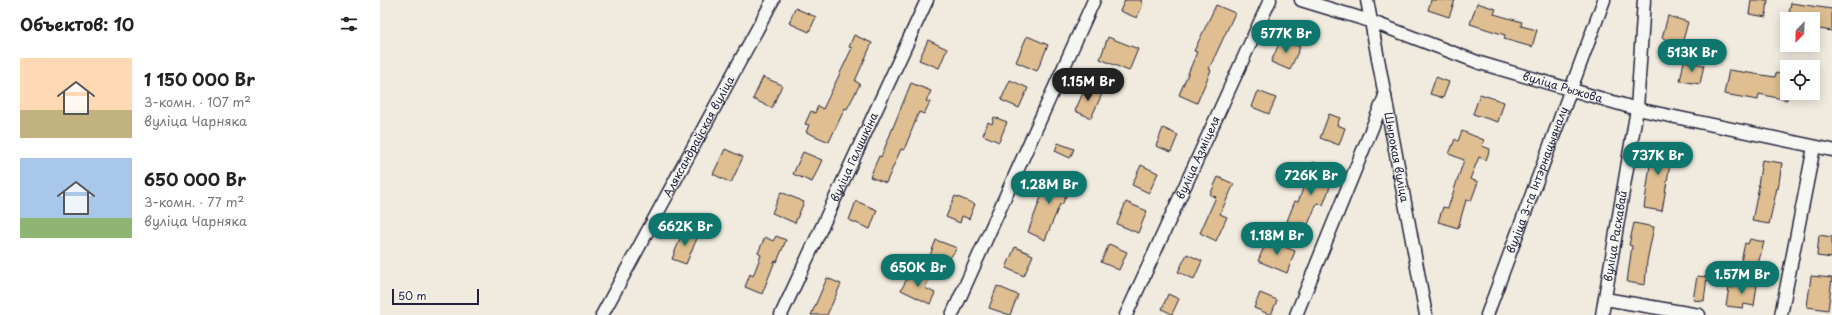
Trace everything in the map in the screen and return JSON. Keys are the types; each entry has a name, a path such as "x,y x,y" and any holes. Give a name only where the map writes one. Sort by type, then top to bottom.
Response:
{"street":[{"name":"Аляксандраўская вуліца","path":"602,315 773,0"},
{"name":"вуліца Галушкіна","path":"781,315 927,0"},
{"path":"952,315 1094,0"},
{"name":"вуліца Азміцеля","path":"1126,315 1270,0"},
{"name":"вуліца Рыжова","path":"1301,0 1370,21 1480,63 1637,109 1832,150"},
{"name":"Шырокая вуліца","path":"1367,0 1426,315"},
{"name":"вуліца 3-га Інтэрнацыяналу","path":"1487,315 1604,0"},
{"name":"вуліца Раскавай","path":"1602,315 1637,109 1644,0"},
{"path":"1296,315 1385,96"},
{"path":"1781,315 1814,147"},
{"path":"1605,299 1699,315"}],"building":[{"path":"1125,0 1142,0 1141,2 1143,4 1137,18 1120,11"},
{"path":"1431,0 1455,0 1449,17 1428,10"},
{"path":"1751,0 1768,0 1766,17 1749,14"},
{"path":"1477,3 1496,9 1494,14 1522,22 1521,26 1537,30 1532,47 1504,39 1505,35 1470,24"},
{"path":"1791,3 1832,9 1832,31 1820,29 1820,12 1789,12"},
{"path":"1216,5 1235,13 1209,69 1211,70 1197,103 1179,95 1197,52 1194,51"},
{"path":"795,8 816,17 809,32 789,23"},
{"path":"1668,16 1688,22 1682,44 1662,38"},
{"path":"854,35 872,43 855,81 860,84 847,109 845,108 829,142 806,132 809,125 805,124 811,111 815,113 818,106 823,109 852,48 849,47"},
{"path":"1027,36 1048,45 1037,71 1016,62"},
{"path":"1108,37 1138,49 1129,71 1100,59"},
{"path":"1281,39 1300,47 1290,70 1271,62"},
{"path":"928,40 947,49 939,68 919,60"},
{"path":"1684,61 1704,65 1700,84 1680,81"},
{"path":"1729,70 1775,77 1776,73 1780,74 1780,98 1759,94 1758,100 1724,94"},
{"path":"763,77 782,85 772,108 753,99"},
{"path":"1436,77 1449,82 1443,98 1430,94"},
{"path":"1010,80 1028,88 1019,108 1001,100"},
{"path":"911,83 931,91 926,101 930,102 924,114 919,112 904,150 901,149 886,183 870,177 879,156 881,157"},
{"path":"1086,86 1102,94 1091,118 1075,111"},
{"path":"1258,91 1276,98 1269,114 1252,107"},
{"path":"1480,94 1504,102 1498,122 1473,114"},
{"path":"1329,114 1340,118 1337,125 1345,128 1339,145 1320,138"},
{"path":"994,117 1007,122 999,142 983,135 988,122 992,124"},
{"path":"1163,128 1178,135 1171,152 1156,146"},
{"path":"1462,131 1484,140 1482,146 1490,149 1486,160 1479,157 1470,179 1478,182 1471,201 1466,200 1458,228 1438,222 1443,207 1448,208 1464,160 1449,154 1455,139 1458,141"},
{"path":"1058,143 1074,149 1070,158 1055,151"},
{"path":"1653,143 1673,146 1662,211 1644,208"},
{"path":"725,149 743,157 731,183 713,174"},
{"path":"803,152 822,160 812,182 793,174"},
{"path":"1762,160 1782,163 1778,189 1777,188 1769,224 1752,221 1759,186"},
{"path":"1313,162 1336,171 1323,205 1317,203 1304,234 1292,229 1294,224 1287,221 1295,201 1298,202"},
{"path":"1141,165 1158,173 1149,193 1132,185"},
{"path":"1050,173 1072,182 1062,205 1060,204 1045,240 1028,232"},
{"path":"1218,177 1234,184 1220,214 1227,217 1216,241 1200,233 1216,197 1210,195"},
{"path":"781,192 804,202 795,223 772,213"},
{"path":"955,196 975,204 969,219 962,216 960,223 946,217"},
{"path":"856,201 877,210 870,229 849,220"},
{"path":"1126,202 1147,211 1138,233 1117,224"},
{"path":"1634,223 1654,227 1647,261 1645,285 1627,282 1632,246 1629,245"},
{"path":"683,231 698,236 686,264 672,259"},
{"path":"1819,235 1832,237 1832,258 1817,256"},
{"path":"776,236 786,240 777,262 775,261 762,294 745,287 750,274 753,276 761,255 758,253 765,237 773,241"},
{"path":"1750,239 1764,242 1758,264 1741,261 1745,243 1748,244"},
{"path":"936,240 957,248 950,258 949,267 929,258"},
{"path":"1267,240 1295,251 1287,273 1258,261"},
{"path":"1109,244 1127,252 1119,270 1101,262"},
{"path":"1015,247 1033,255 1024,276 1006,268"},
{"path":"1187,254 1202,261 1194,279 1178,272"},
{"path":"911,271 929,280 925,288 935,293 930,304 901,290"},
{"path":"1697,276 1707,277 1704,301 1693,300"},
{"path":"1811,276 1832,278 1828,310 1807,307"},
{"path":"827,278 841,284 827,315 811,315"},
{"path":"1735,282 1757,285 1754,306 1744,304 1743,308 1726,306 1729,287 1734,288"},
{"path":"997,286 1018,295 1010,315 989,308"},
{"path":"1260,293 1277,300 1271,315 1254,308"},
{"path":"1168,294 1179,299 1172,314 1162,309"}]}
